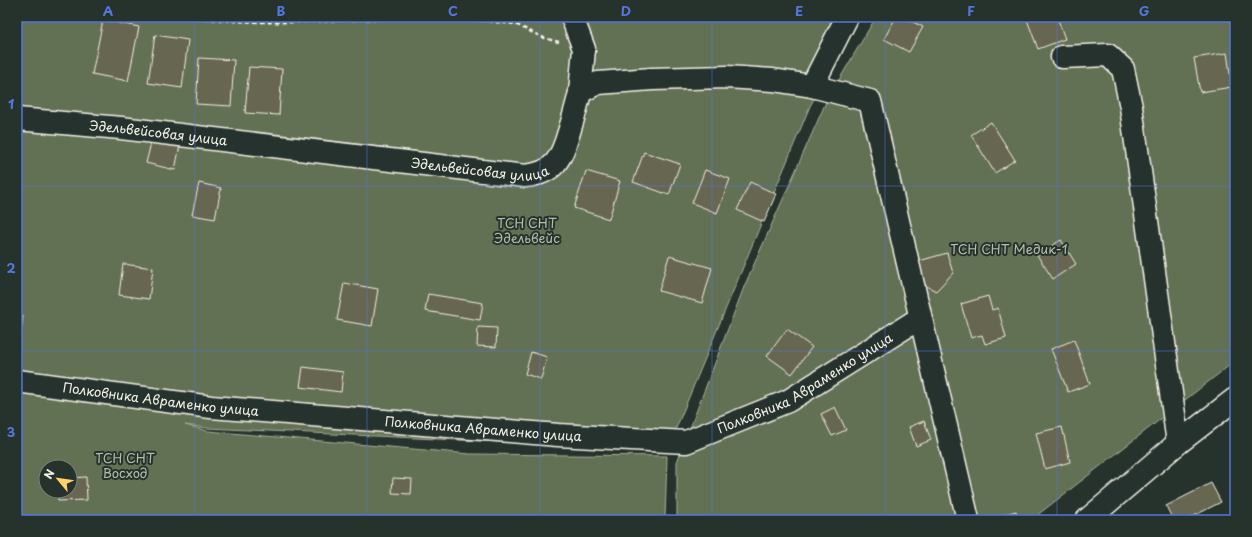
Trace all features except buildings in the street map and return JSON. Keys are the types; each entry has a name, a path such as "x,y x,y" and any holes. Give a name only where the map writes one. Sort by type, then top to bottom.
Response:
{"street":[{"path":"572,17 584,49"},
{"path":"812,86 847,17"},
{"name":"Эдельвейсовая улица","path":"17,119 120,128 525,176 537,175 548,170 557,162 563,152 580,92 584,49"},
{"path":"1062,57 1108,55 1123,69 1131,107 1178,443"},
{"path":"580,92 598,83 652,79 727,77 773,80 812,86 870,101 968,520"},
{"name":"Полковника Авраменко улица","path":"17,381 211,407 558,435 686,442 788,401 920,318"},
{"path":"1087,520 1178,443 1235,399"}],"path":[{"path":"191,17 222,21 315,21 420,17"},
{"path":"446,17 515,24 544,38 584,49"}],"green space":[{"name":"ТСН СНТ Эдельвейс","path":"17,17 859,17 810,106 667,450 207,428 185,425 208,431 470,454 667,456 665,520 17,520"},
{"name":"ТСН СНТ Медик-1","path":"876,17 1235,17 1235,361 1031,520 677,520 677,462 744,287 826,102"}],"park label":[{"name":"ТСН СНТ Восход","path":"125,466"}]}
